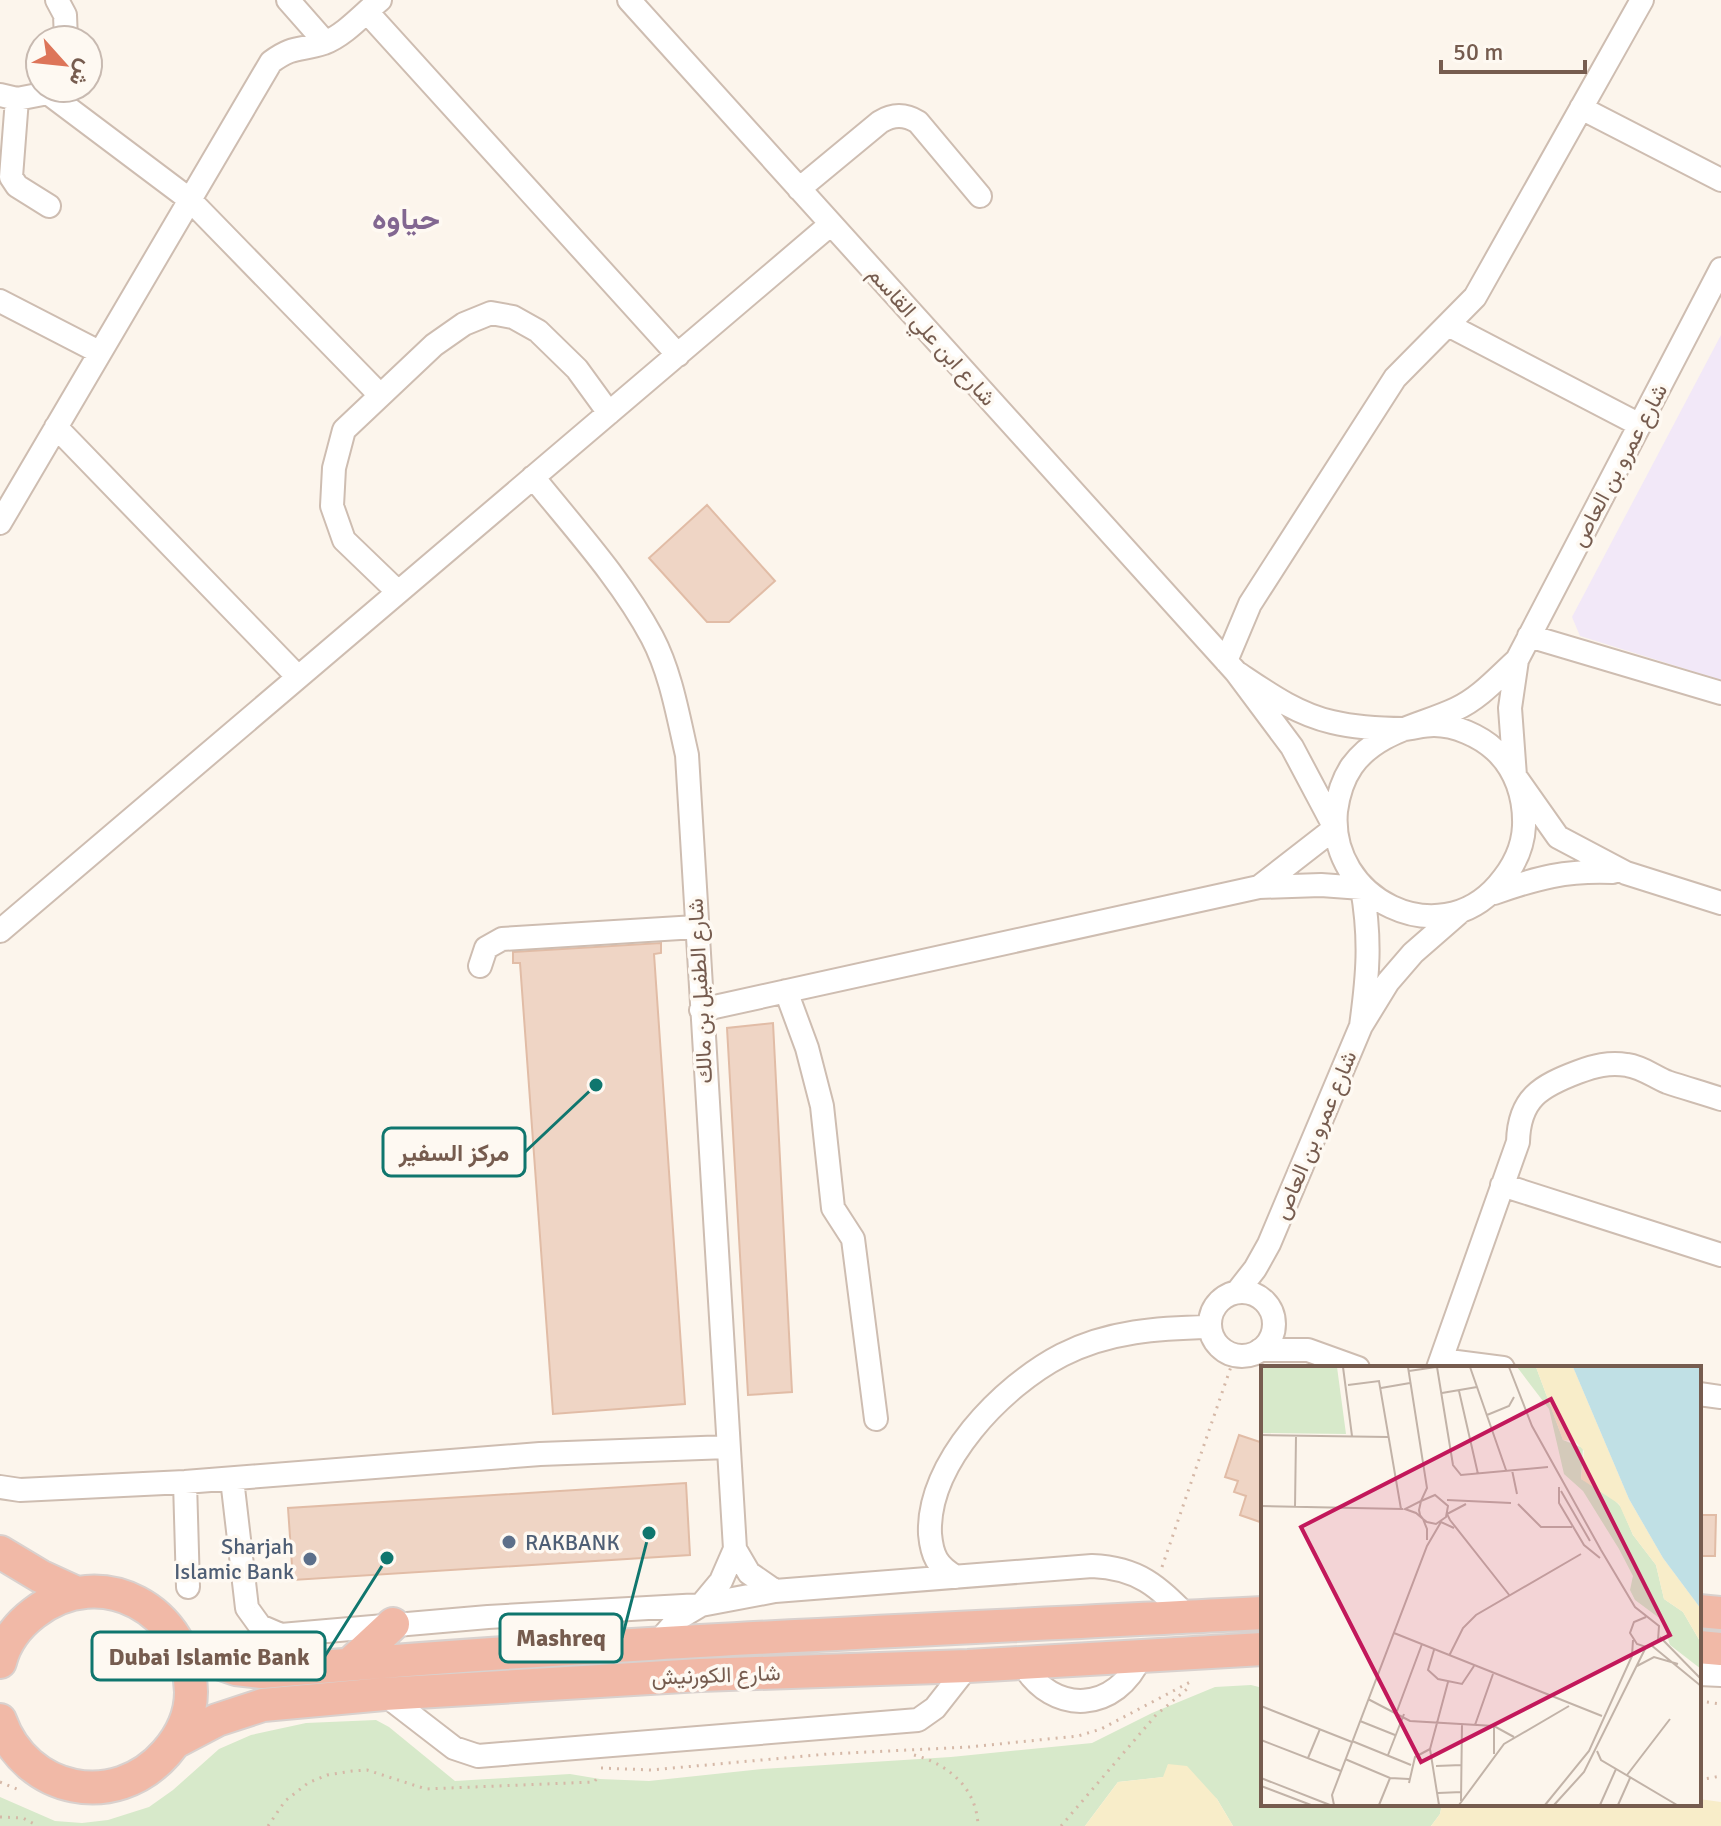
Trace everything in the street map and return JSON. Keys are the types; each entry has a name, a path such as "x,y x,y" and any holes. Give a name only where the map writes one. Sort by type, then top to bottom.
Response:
{"highway":[{"path":"0,1552 77,1593"},
{"path":"0,1720 21,1757 50,1779 85,1789 120,1784 153,1768 177,1741 191,1697 190,1674 183,1651 170,1629 151,1610 129,1598 103,1592 77,1593 46,1603 20,1623 1,1653"},
{"path":"1701,1611 1721,1613"},
{"name":"شارع الكورنيش","path":"183,1651 236,1669 262,1672 657,1643 1261,1613"},
{"path":"350,1664 393,1624"},
{"path":"1701,1647 1721,1649"},
{"name":"شارع الكورنيش","path":"177,1741 217,1720 263,1705 384,1694 700,1675 968,1666 1261,1649"}],"street":[{"path":"57,0 65,15 65,24"},
{"path":"288,0 325,42"},
{"name":"شارع ابن علي القاسم","path":"629,0 1231,666 1292,747 1335,828"},
{"path":"1231,666 1250,604 1395,378 1475,297 1642,0"},
{"path":"0,523 271,62 288,50 325,42 343,32 373,6 678,355"},
{"path":"8,97 11,177 17,186 49,206"},
{"path":"67,104 189,199 380,395"},
{"path":"1581,108 1721,180"},
{"path":"799,189 880,122 904,116 924,128 980,196"},
{"path":"0,931 831,224"},
{"name":"شارع عمرو بن العاص","path":"1515,776 1510,708 1517,660 1721,269"},
{"path":"0,301 99,352"},
{"path":"397,591 344,540 332,506 334,468 344,430 434,345 464,324 491,313 513,317 538,331 577,369 609,413"},
{"path":"1448,325 1640,425"},
{"path":"56,427 297,676"},
{"name":"شارع الطفيل بن مالك","path":"533,477 631,602 653,639 673,695 687,755 735,1549"},
{"path":"1529,636 1721,693"},
{"name":"شارع عمرو بن العاص","path":"1403,729 1457,709 1477,697 1517,660"},
{"name":"شارع ابن علي القاسم","path":"1231,666 1288,705 1313,716 1333,723 1403,729"},
{"path":"1626,873 1577,870 1532,880 1490,895 1461,911 1435,916 1409,914 1384,904 1362,888 1349,870 1339,850 1335,828 1338,795 1352,766 1374,743 1403,729 1436,725 1468,732 1495,750 1558,837 1626,873 1721,903"},
{"path":"1490,895 1511,870 1523,840 1525,807 1515,776"},
{"path":"1259,887 1335,828"},
{"path":"701,1010 1259,887 1321,885 1362,888"},
{"name":"شارع عمرو بن العاص","path":"1361,1026 1369,957 1362,888"},
{"name":"شارع عمرو بن العاص","path":"1237,1292 1269,1244 1361,1026 1388,982 1413,953 1461,911"},
{"path":"480,966 486,948 502,939 696,927"},
{"path":"786,991 807,1048 822,1106 833,1208 853,1239 876,1419"},
{"path":"1471,1366 1439,1364 1518,1142 1542,1104 1562,1090 1603,1076 1664,1080 1721,1099"},
{"path":"1502,1185 1721,1255"},
{"name":"شارع عمرو بن العاص","path":"1269,1244 1270,1309"},
{"path":"1308,1350 1260,1350 1248,1355 1235,1355 1218,1345 1210,1327 1214,1308 1228,1295 1248,1292 1270,1309 1289,1335 1308,1350 1352,1366"},
{"path":"1260,1350 1272,1334 1270,1309"},
{"path":"956,1577 943,1570 935,1560 930,1516 933,1494 952,1456 976,1424 1010,1391 1061,1355 1109,1337 1147,1329 1210,1327"},
{"path":"1701,1394 1721,1397"},
{"path":"0,1502 10,1489 232,1479 515,1456 728,1447"},
{"path":"232,1479 247,1608 260,1626 281,1635 393,1624 701,1605 775,1591 1109,1567 1134,1574 1156,1585 1188,1617"},
{"path":"185,1482 188,1587"},
{"path":"907,1581 931,1545"},
{"path":"735,1549 749,1573 775,1591"},
{"path":"657,1643 679,1618 701,1605 721,1581 735,1549"},
{"path":"384,1694 454,1748 478,1756 918,1720 935,1708 968,1666"},
{"path":"1701,1674 1721,1675"}],"path":[{"path":"1156,1585 1235,1355"},
{"path":"1061,1826 1156,1715 1187,1689"},
{"path":"1701,1701 1721,1704"},
{"path":"914,1755 942,1766 960,1781 973,1799 978,1826"},
{"path":"268,1826 285,1801 308,1783 327,1775 352,1771 367,1770 426,1789 594,1782 599,1776"},
{"path":"1701,1780 1721,1776"},
{"path":"0,1817 23,1818 38,1826"}],"shaded area":[{"path":"1721,335 1721,680 1580,636 1572,617"}],"green space":[{"path":"1215,1687 1261,1688 1261,1806 1442,1806 1440,1814 1431,1826 1233,1826 1217,1799 1168,1765 1164,1777 1118,1782 1085,1826 0,1826 0,1797 55,1821 82,1823 108,1820 149,1807 219,1749 251,1735 306,1723 376,1720 389,1727 455,1781 570,1774 649,1781 1092,1743 1152,1713"}],"sand":[{"path":"1168,1764 1187,1766 1217,1799 1233,1826 1085,1826 1118,1782 1163,1777"},
{"path":"1701,1799 1721,1802 1721,1826 1431,1826 1442,1806 1701,1806"}],"building":[{"path":"707,505 775,581 729,622 707,622 649,558"},
{"path":"661,943 661,953 654,954 685,1404 553,1414 520,963 513,963 513,952"},
{"path":"773,1023 792,1392 748,1395 727,1028"},
{"path":"1239,1435 1261,1442 1261,1522 1240,1515 1246,1496 1234,1492 1238,1481 1225,1477"},
{"path":"686,1483 690,1555 293,1580 288,1508"},
{"path":"1701,1515 1716,1515 1715,1556 1701,1556"}],"place":[{"name":"مركز السفير","path":"596,1085"},
{"name":"Mashreq","path":"649,1533"},
{"name":"RAKBANK","path":"509,1542"},
{"name":"Dubai Islamic Bank","path":"387,1558"},
{"name":"Sharjah Islamic Bank","path":"310,1559"}],"district":[{"name":"حياوه","path":"406,219"}]}
